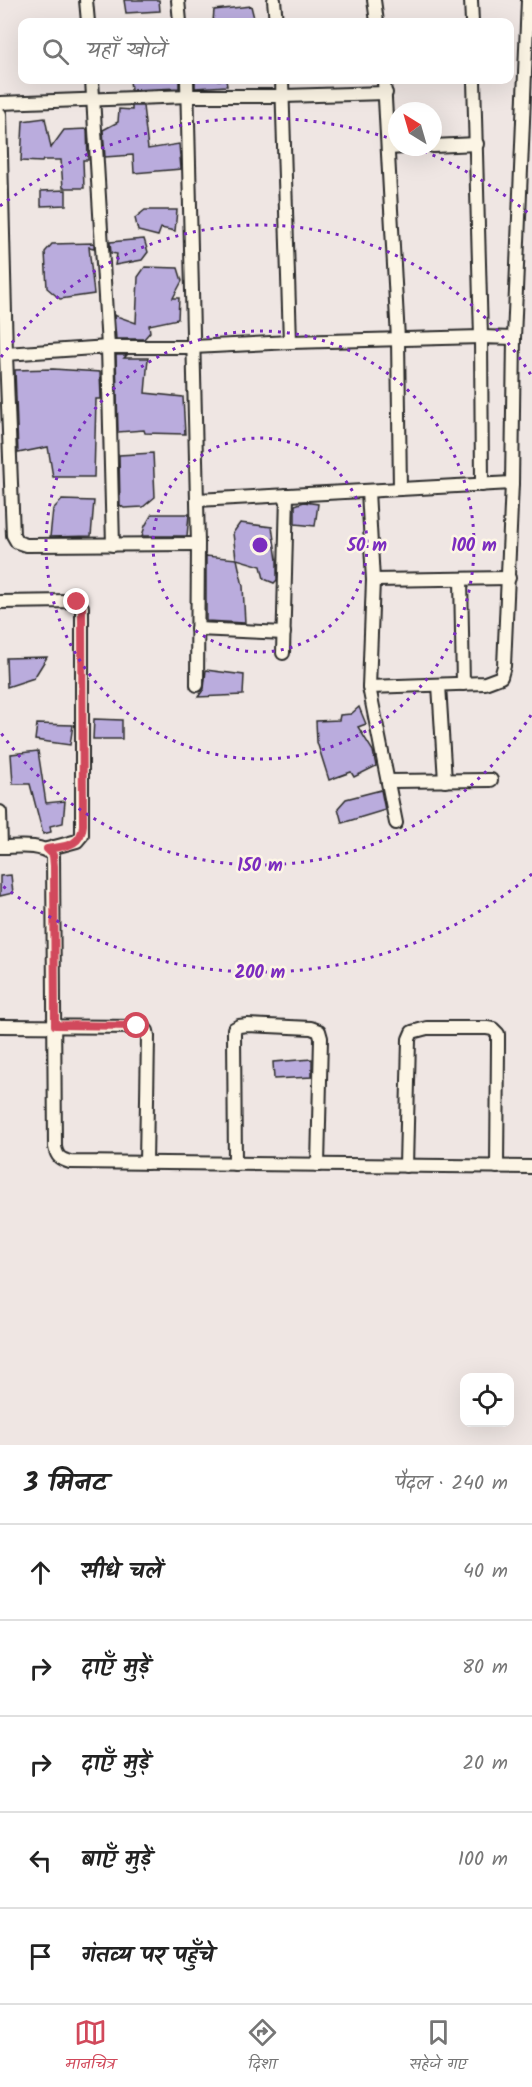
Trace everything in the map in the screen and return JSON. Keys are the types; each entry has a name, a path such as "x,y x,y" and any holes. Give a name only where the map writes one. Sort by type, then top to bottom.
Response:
{"street":[{"path":"86,0 88,18"},
{"path":"178,0 180,18"},
{"path":"273,0 275,18"},
{"path":"374,0 376,18"},
{"path":"471,0 472,18"},
{"path":"369,687 485,683 501,677 504,666 509,578 514,338 528,0"},
{"path":"92,84 108,347 112,545"},
{"path":"188,84 198,544 197,684"},
{"path":"282,84 290,342"},
{"path":"385,84 388,130"},
{"path":"474,84 481,337 482,485"},
{"path":"0,103 189,96 386,93"},
{"path":"0,114 12,527 17,542 26,545 198,544"},
{"path":"442,146 477,144"},
{"path":"389,156 398,339 400,489"},
{"path":"6,354 108,347 193,347 290,342 514,338"},
{"path":"197,500 512,483"},
{"path":"368,491 373,580 369,687 396,823"},
{"path":"283,653 287,495"},
{"path":"373,580 509,578"},
{"path":"461,579 463,684"},
{"path":"0,602 69,601 77,602 82,607 82,835 77,841 47,849 0,847 0,812"},
{"path":"197,629 284,633"},
{"path":"439,685 445,781"},
{"path":"388,781 492,780"},
{"path":"47,849 53,855 54,866 55,1147 60,1160 70,1162 532,1167"},
{"path":"235,1164 234,1029 247,1025 311,1028 319,1032 321,1038 318,1165"},
{"path":"0,1026 144,1027 147,1031 146,1163"},
{"path":"406,1166 409,1039 412,1032 427,1028 487,1028 493,1029 498,1034 497,1167"}],"building":[{"path":"124,0 159,0 160,11 126,13"},
{"path":"251,6 254,18 213,18 214,10"},
{"path":"130,84 179,84 179,88 131,90"},
{"path":"195,84 227,84 227,86 195,88"},
{"path":"132,106 143,106 148,149 179,144 181,169 134,173 133,155 105,157 103,130 118,122 119,109 132,110"},
{"path":"45,118 51,148 64,130 87,129 88,160 83,160 84,188 63,188 61,160 21,161 23,121"},
{"path":"66,190 66,205 41,206 41,191"},
{"path":"145,210 177,210 175,231 161,228 158,236 138,231 135,218"},
{"path":"144,239 148,252 142,260 115,265 117,254 111,253 110,242"},
{"path":"94,243 94,248 89,247 94,294 60,299 47,288 45,252 52,244"},
{"path":"145,267 178,268 182,281 173,298 179,298 178,319 149,325 150,332 144,339 116,339 114,315 136,323 138,277"},
{"path":"116,355 127,355 124,358 148,358 145,393 183,397 185,434 145,433 144,430 118,432"},
{"path":"53,369 100,372 101,399 96,399 94,477 53,477 48,447 18,453 15,370"},
{"path":"153,453 155,497 143,507 124,508 120,505 119,455"},
{"path":"62,500 94,501 91,536 50,537 53,509"},
{"path":"304,502 318,504 315,526 295,524 295,505"},
{"path":"152,514 189,514 187,536 142,536"},
{"path":"240,523 272,527 277,560 277,580 274,583 264,579 261,566 237,559 243,586 245,623 206,621 206,556 236,559 233,533"},
{"path":"47,657 34,678 7,687 6,658"},
{"path":"206,670 244,675 243,695 198,697 204,689"},
{"path":"359,707 366,724 358,727 373,751 376,766 354,777 351,772 329,780 317,742 316,721 339,720 340,715 351,714"},
{"path":"94,719 122,720 122,739 93,739"},
{"path":"37,724 73,725 70,745 35,740"},
{"path":"38,751 46,803 65,801 63,823 50,826 51,832 43,834 30,784 13,784 11,754"},
{"path":"381,790 385,810 342,823 338,808 346,799"},
{"path":"11,875 13,893 0,896 0,876"},
{"path":"312,1059 312,1077 274,1079 273,1062"}],"route":[{"path":"77,602 82,607 83,825 82,835 77,841 47,849 53,855 54,866 55,1025 137,1026"}]}
